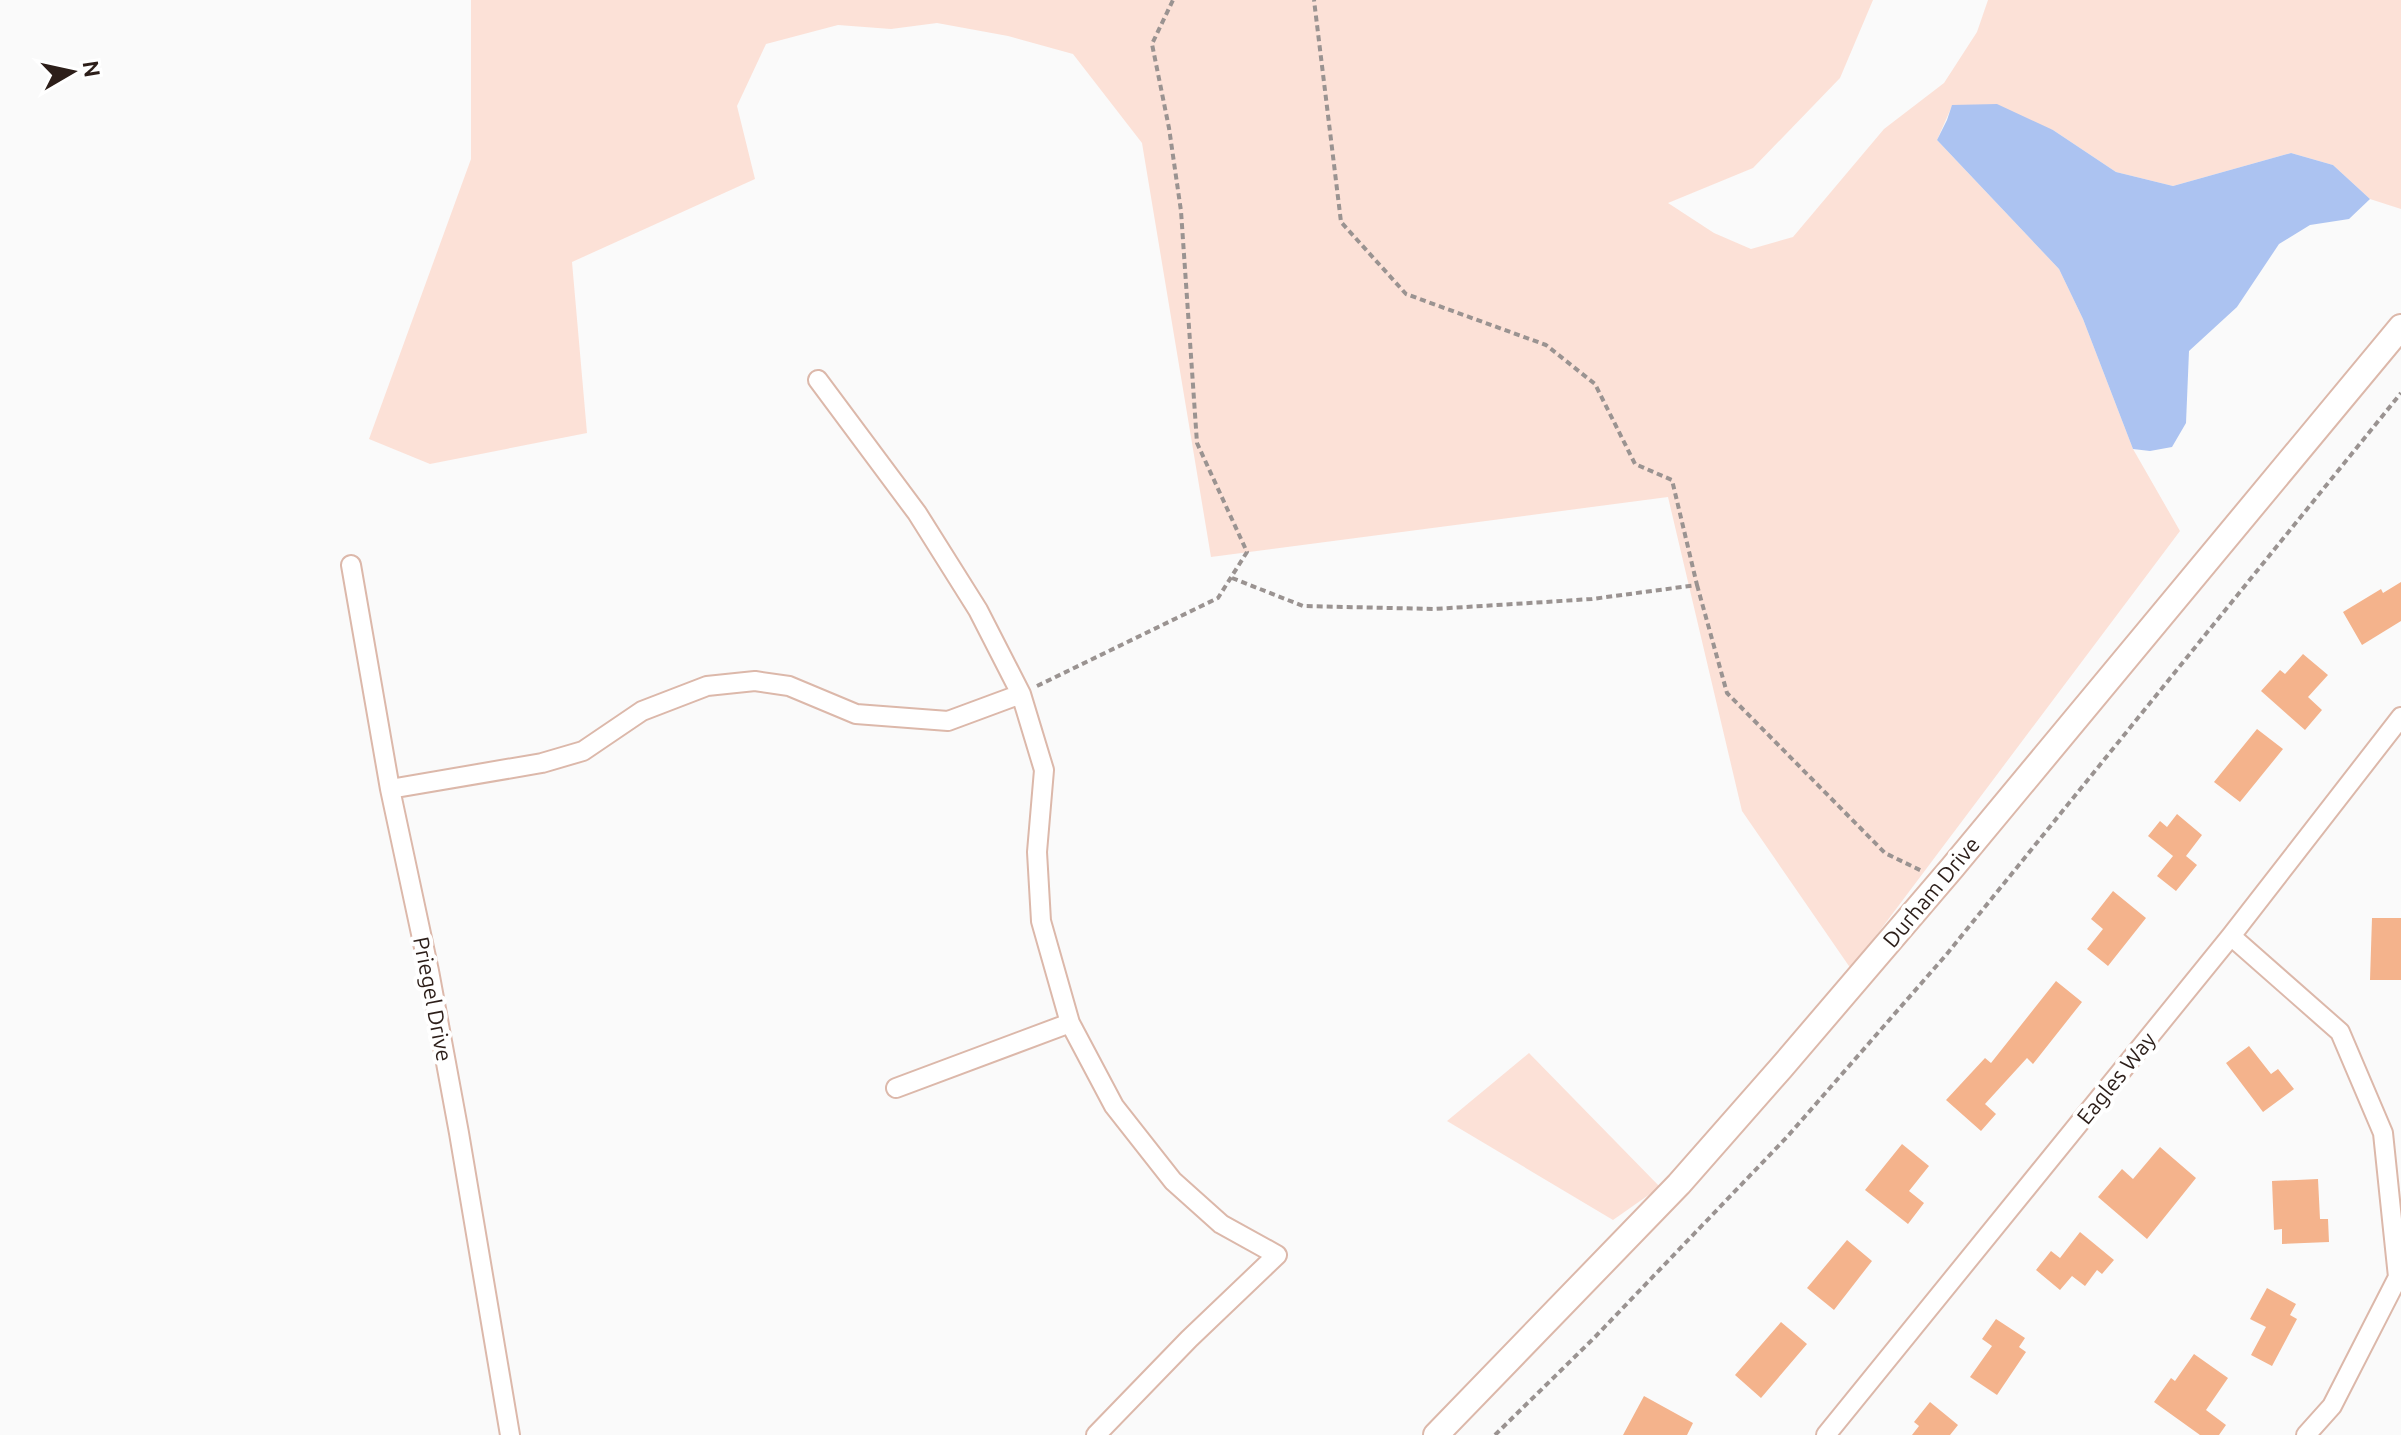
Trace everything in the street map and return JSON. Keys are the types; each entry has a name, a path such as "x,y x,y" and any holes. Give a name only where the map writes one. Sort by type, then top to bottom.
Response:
{"street":[{"name":"Durham Drive","path":"1436,1435 1679,1184 1792,1056 2401,327"},
{"path":"818,380 925,525 978,610 1021,694 1044,770 1037,852 1041,921 1070,1023 1114,1106 1173,1181 1221,1224 1277,1255 1189,1339 1096,1435"},
{"name":"Priegel Drive","path":"351,565 390,789 429,971 510,1435"},
{"path":"390,789 542,763 583,751 642,711 707,686 755,681 789,686 856,714 948,721 1021,694"},
{"name":"Eagles Way","path":"1826,1435 2231,936 2401,717"},
{"path":"2231,936 2340,1032 2383,1133 2398,1277 2332,1406 2306,1435"},
{"path":"896,1088 1070,1023"}],"path":[{"path":"1021,694 1218,598 1247,552 1197,443 1181,211 1152,44 1173,0"},
{"path":"1314,0 1341,222 1406,294 1546,345 1595,384 1635,464 1672,480 1727,693 1885,853 1919,868 1936,887"},
{"path":"1495,1435 1595,1337 1787,1137 1946,955 2401,393"},
{"path":"1232,578 1303,606 1434,609 1592,599 1697,585"}],"shaded area":[{"path":"471,0 1873,0 1840,78 1753,168 1668,203 1714,233 1751,249 1793,237 1884,129 1944,83 1977,32 1988,0 2401,0 2401,209 2370,199 2333,165 2291,153 2173,186 2116,172 2053,130 1952,106 1937,140 2059,269 2083,319 2133,449 2180,531 1851,969 1742,811 1668,497 1211,557 1142,143 1073,54 1008,36 937,23 891,29 838,25 766,44 737,106 755,179 572,262 587,433 430,464 369,439 471,159"},
{"path":"1529,1053 1660,1187 1613,1220 1447,1121"}],"water":[{"path":"1997,104 2053,130 2116,172 2173,186 2291,153 2333,165 2370,199 2349,219 2310,225 2279,244 2237,307 2189,351 2186,423 2172,447 2150,451 2133,449 2083,319 2059,269 1937,140 1952,105"}],"building":[{"path":"2401,582 2401,621 2362,645 2343,612 2381,589 2383,593"},
{"path":"2303,654 2328,675 2308,697 2322,710 2305,730 2261,691 2280,670 2285,674"},
{"path":"2257,729 2283,749 2240,802 2214,782"},
{"path":"2177,814 2202,835 2186,856 2197,865 2176,891 2157,876 2173,856 2148,836 2160,821 2167,827"},
{"path":"2113,891 2146,918 2108,966 2087,949 2103,929 2091,919"},
{"path":"2372,918 2401,918 2401,980 2370,980"},
{"path":"2056,981 2082,1002 2033,1064 2027,1058 1985,1104 1996,1114 1981,1131 1946,1100 1985,1058 1991,1063"},
{"path":"2249,1046 2271,1074 2278,1069 2294,1089 2263,1112 2226,1063"},
{"path":"1902,1144 1929,1166 1909,1191 1924,1203 1908,1224 1865,1190"},
{"path":"2160,1147 2196,1178 2147,1239 2098,1197 2122,1169 2133,1179"},
{"path":"2318,1179 2320,1219 2328,1219 2329,1242 2282,1244 2282,1229 2274,1230 2272,1181"},
{"path":"2080,1232 2114,1260 2102,1274 2097,1270 2085,1286 2072,1276 2060,1290 2036,1270 2051,1251 2060,1258"},
{"path":"1847,1240 1872,1261 1834,1310 1807,1288"},
{"path":"2267,1288 2296,1304 2290,1315 2297,1319 2272,1366 2251,1355 2266,1327 2250,1319"},
{"path":"1996,1319 2025,1338 2019,1347 2026,1352 1997,1395 1970,1377 1992,1346 1982,1339"},
{"path":"1781,1322 1807,1344 1761,1398 1735,1375"},
{"path":"2194,1354 2228,1378 2206,1410 2226,1425 2219,1435 2200,1435 2154,1402 2171,1378 2175,1381"},
{"path":"1644,1396 1693,1423 1687,1435 1623,1435"},
{"path":"1930,1402 1958,1425 1950,1435 1912,1435 1919,1426 1914,1422"}]}
